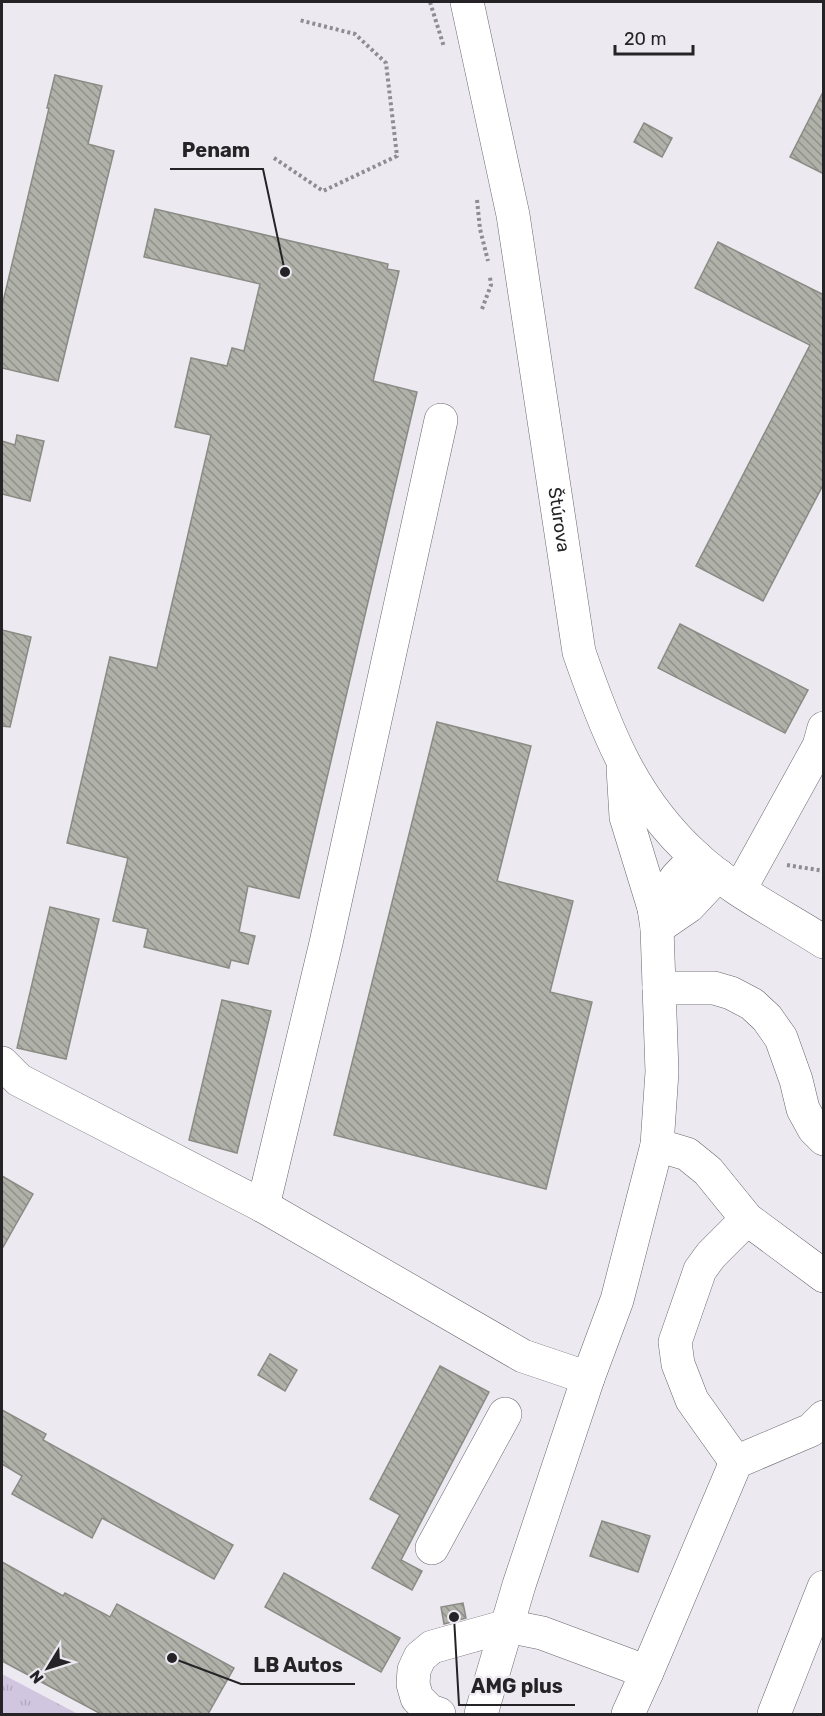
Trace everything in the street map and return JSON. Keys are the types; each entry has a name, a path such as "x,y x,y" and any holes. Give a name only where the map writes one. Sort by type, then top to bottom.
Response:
{"street":[{"name":"Štúrova","path":"467,2 513,215 579,652 602,717 623,763 654,811 674,836 718,874 824,942"},
{"path":"263,1206 324,951 441,420"},
{"path":"655,918 677,877 718,874 757,860 819,746 824,728"},
{"path":"481,1714 519,1585 588,1378 617,1300 657,1145 662,1072 655,918 626,817 623,763"},
{"path":"659,988 714,988 731,993 752,1004 767,1018 781,1038 796,1080 803,1109 814,1129 824,1139"},
{"path":"2,1063 19,1080 263,1206 523,1356 588,1378"},
{"path":"657,1145 687,1154 708,1171 747,1219 824,1276"},
{"path":"736,1462 692,1400 678,1364 675,1342 700,1270 711,1255 747,1219"},
{"path":"432,1548 505,1414"},
{"path":"628,1714 648,1672 736,1462 811,1430 824,1417"},
{"path":"774,1714 824,1587"},
{"path":"440,1714 430,1711 417,1698 413,1684 414,1670 420,1657 432,1647 507,1626 542,1633 648,1672"}],"path":[{"path":"430,2 445,49"},
{"path":"274,158 323,191 397,156 386,63 355,34 299,20"},
{"path":"477,197 480,230 490,268 491,285 482,309"},
{"path":"757,860 824,871"}],"green space":[{"path":"2,1674 78,1714 2,1714"}],"building":[{"path":"55,75 102,86 88,144 114,151 58,381 2,368 2,306"},
{"path":"824,90 824,174 790,157"},
{"path":"644,123 672,138 662,157 634,142"},
{"path":"155,209 388,264 387,269 399,271 373,381 417,392 299,898 248,886 239,932 255,936 248,964 231,960 229,968 144,947 148,929 113,921 128,858 67,843 110,657 157,668 211,435 175,427 191,358 227,366 232,348 244,351 260,284 144,257"},
{"path":"718,242 824,295 824,483 763,601 696,566 810,345 695,288"},
{"path":"17,435 44,441 30,501 2,494 2,441 15,445"},
{"path":"680,624 808,690 785,733 658,668"},
{"path":"2,630 31,637 10,727 2,726"},
{"path":"437,722 531,746 497,881 573,901 550,992 592,1002 546,1189 334,1135"},
{"path":"50,907 99,919 66,1059 17,1048"},
{"path":"222,1000 271,1011 237,1153 189,1140"},
{"path":"2,1176 33,1194 2,1249"},
{"path":"270,1354 297,1370 285,1391 258,1375"},
{"path":"440,1366 489,1392 401,1560 422,1571 412,1590 372,1568 400,1515 370,1499"},
{"path":"2,1410 46,1434 43,1440 233,1545 214,1579 102,1518 92,1538 12,1494 22,1476 2,1464"},
{"path":"602,1521 650,1536 638,1572 590,1556"},
{"path":"2,1562 63,1596 65,1593 110,1617 117,1604 234,1668 208,1714 101,1714 2,1661"},
{"path":"284,1573 400,1638 381,1672 265,1607"},
{"path":"463,1603 466,1618 444,1624 441,1607"}],"place":[{"name":"Penam","path":"285,272"},
{"name":"AMG plus","path":"454,1617"},
{"name":"LB Autos","path":"172,1658"}]}
